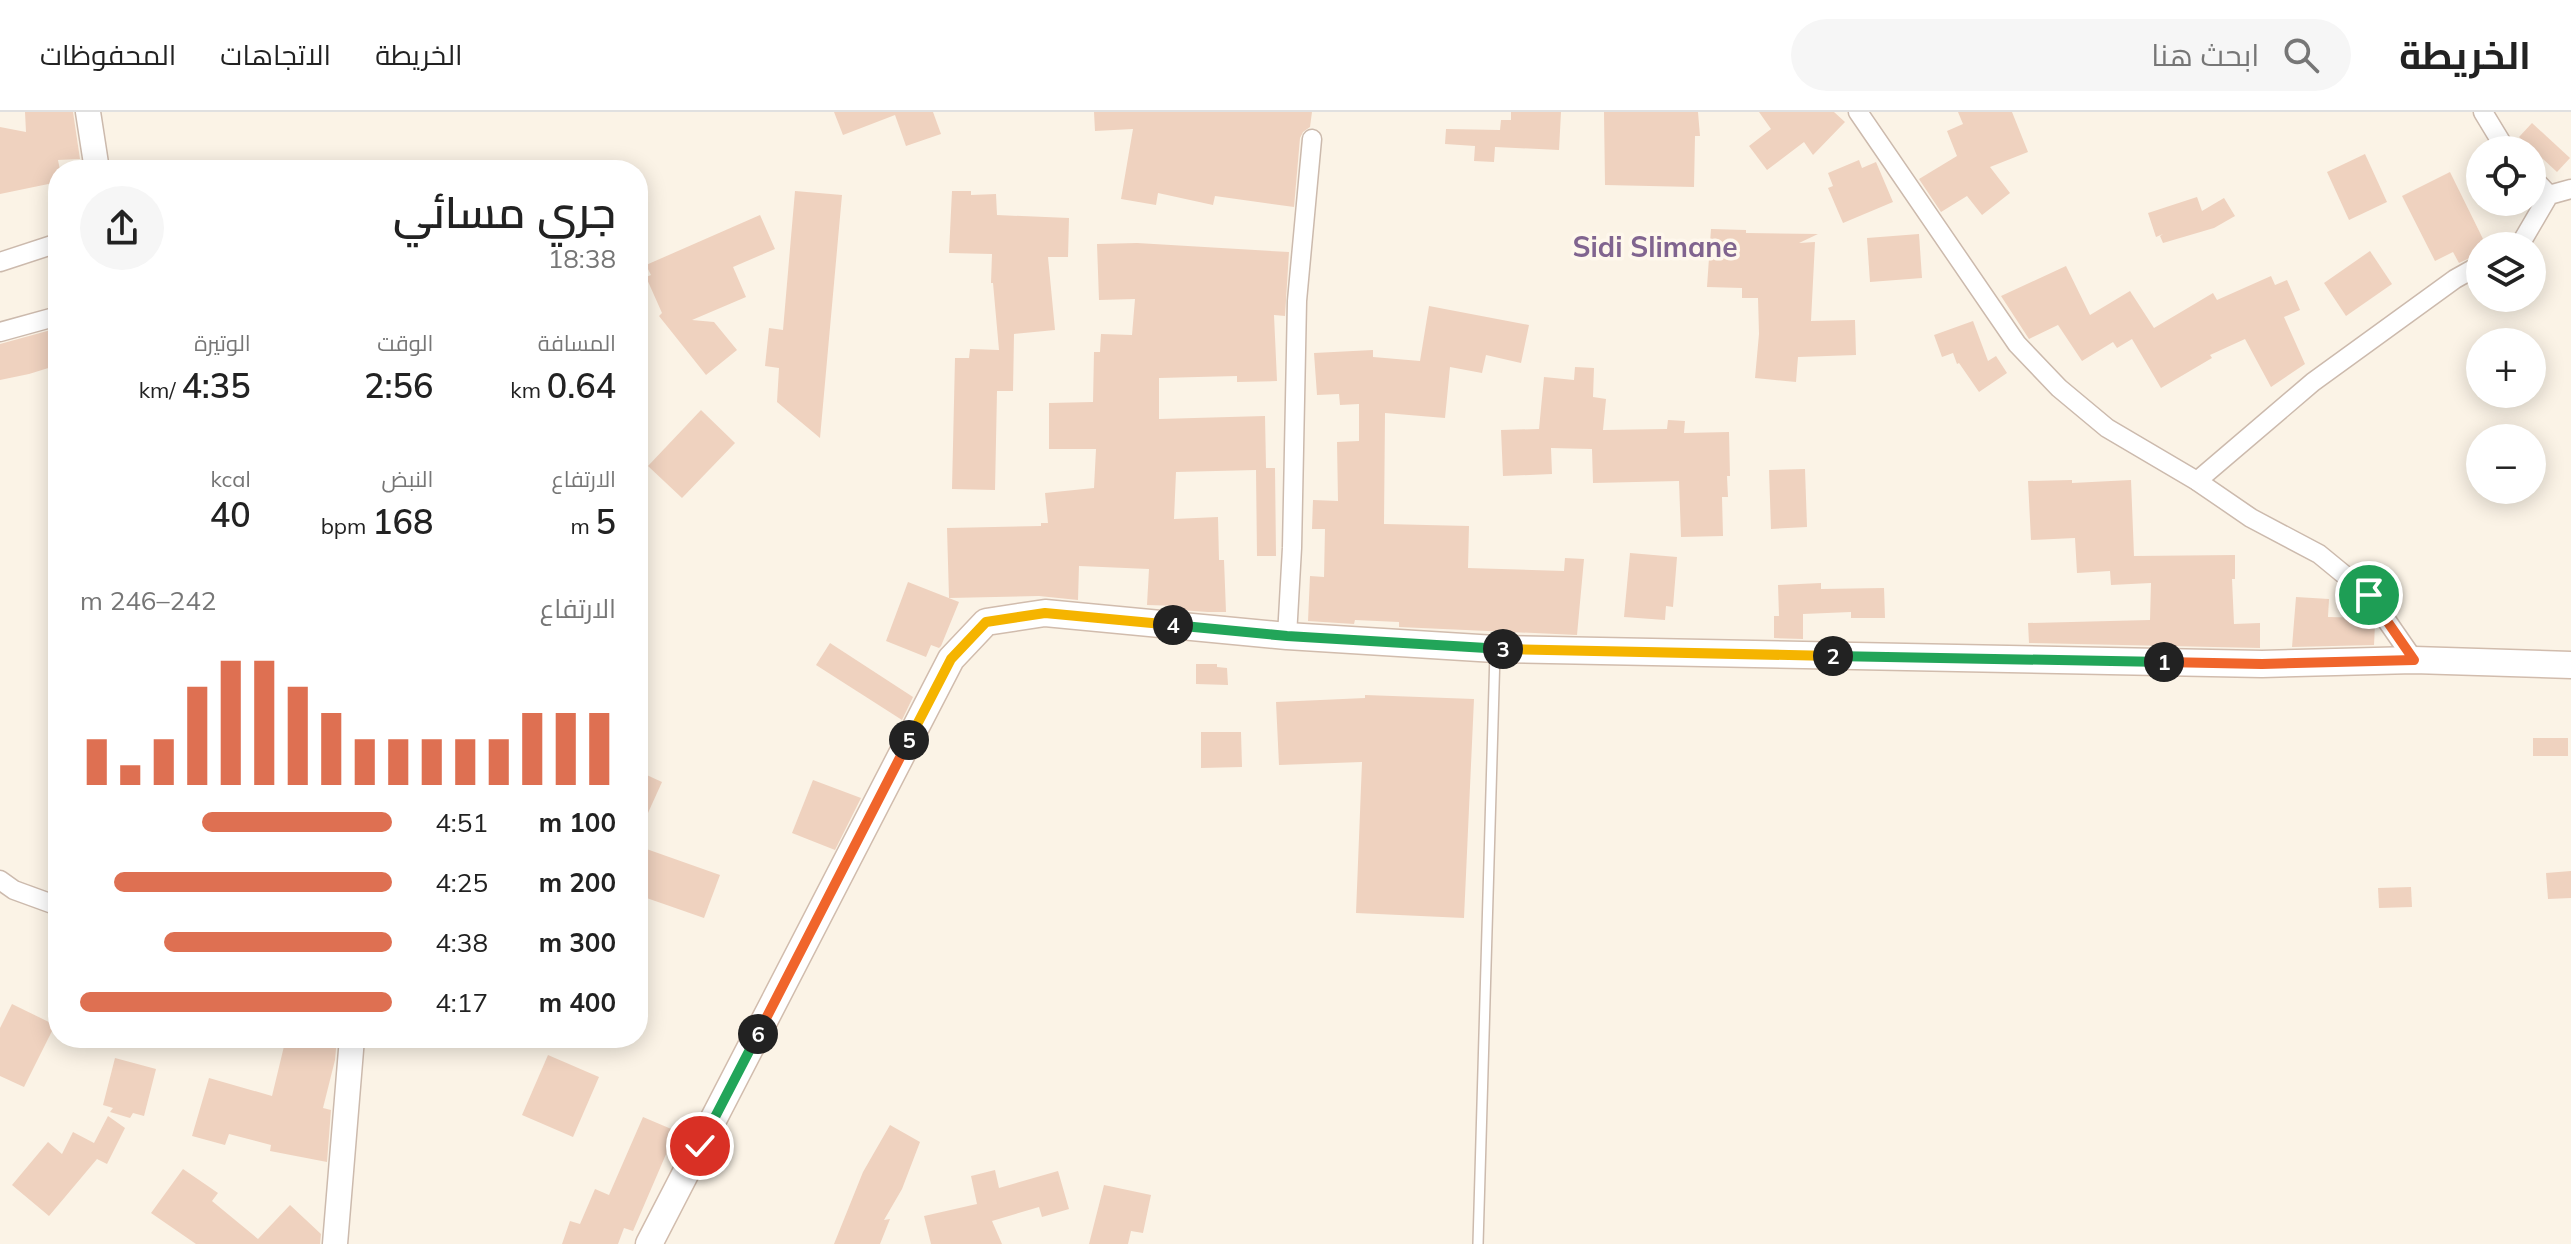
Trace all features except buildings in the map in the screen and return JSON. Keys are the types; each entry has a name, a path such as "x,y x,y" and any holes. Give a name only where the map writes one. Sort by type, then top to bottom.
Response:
{"main road":[{"path":"649,1244 951,659 986,622 1045,613 1287,636 1495,649 2262,664 2414,660 2571,665"}],"street":[{"path":"88,112 95,160"},
{"path":"1858,112 2017,344 2059,388 2107,428 2197,481 2251,518 2319,554 2369,595 2414,660"},
{"path":"2483,112 2498,136"},
{"path":"1287,636 1297,301 1312,139"},
{"path":"2527,232 2549,195 2571,189"},
{"path":"2546,192 2549,195"},
{"path":"0,262 48,246"},
{"path":"2197,481 2313,382 2466,273"},
{"path":"0,332 48,319"},
{"path":"0,880 14,890 48,902"},
{"path":"335,1244 351,1048"}],"lane":[{"path":"1478,1244 1495,649"}],"district":[{"name":"Sidi Slimane","path":"1655,247"}],"route":[{"path":"700,1146 951,659 986,622 1045,613 1287,636 1495,649 2262,664 2414,660 2369,595"}]}
